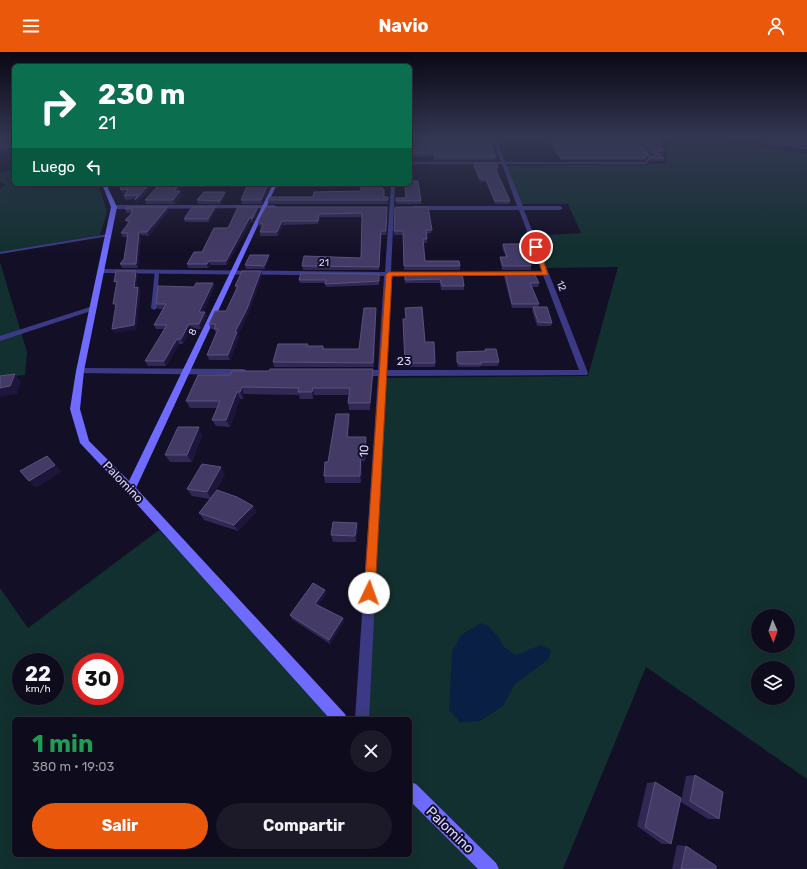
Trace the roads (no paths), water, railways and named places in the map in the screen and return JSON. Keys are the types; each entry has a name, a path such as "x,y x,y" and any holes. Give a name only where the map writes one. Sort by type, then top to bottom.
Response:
{"street":[{"name":"12","path":"508,176 584,374"},
{"path":"105,186 114,207 280,207"},
{"name":"8","path":"130,489 274,186"},
{"name":"10","path":"362,717 389,274 392,186"},
{"path":"139,207 144,201"},
{"name":"Palomino","path":"114,207 80,371 75,409 85,443 130,489 338,717"},
{"path":"406,208 560,208"},
{"name":"21","path":"101,271 428,274"},
{"path":"444,274 546,273"},
{"path":"0,339 93,309"},
{"path":"80,371 256,372"},
{"name":"23","path":"350,372 584,374"},
{"name":"Palomino","path":"412,792 490,869"}],"lane":[{"path":"0,253 108,236"},
{"path":"154,308 157,271"}],"water":[{"path":"481,623 488,626 498,636 504,647 516,655 541,645 551,650 549,659 515,684 503,706 480,721 460,722 449,710 452,652 461,635"}]}
